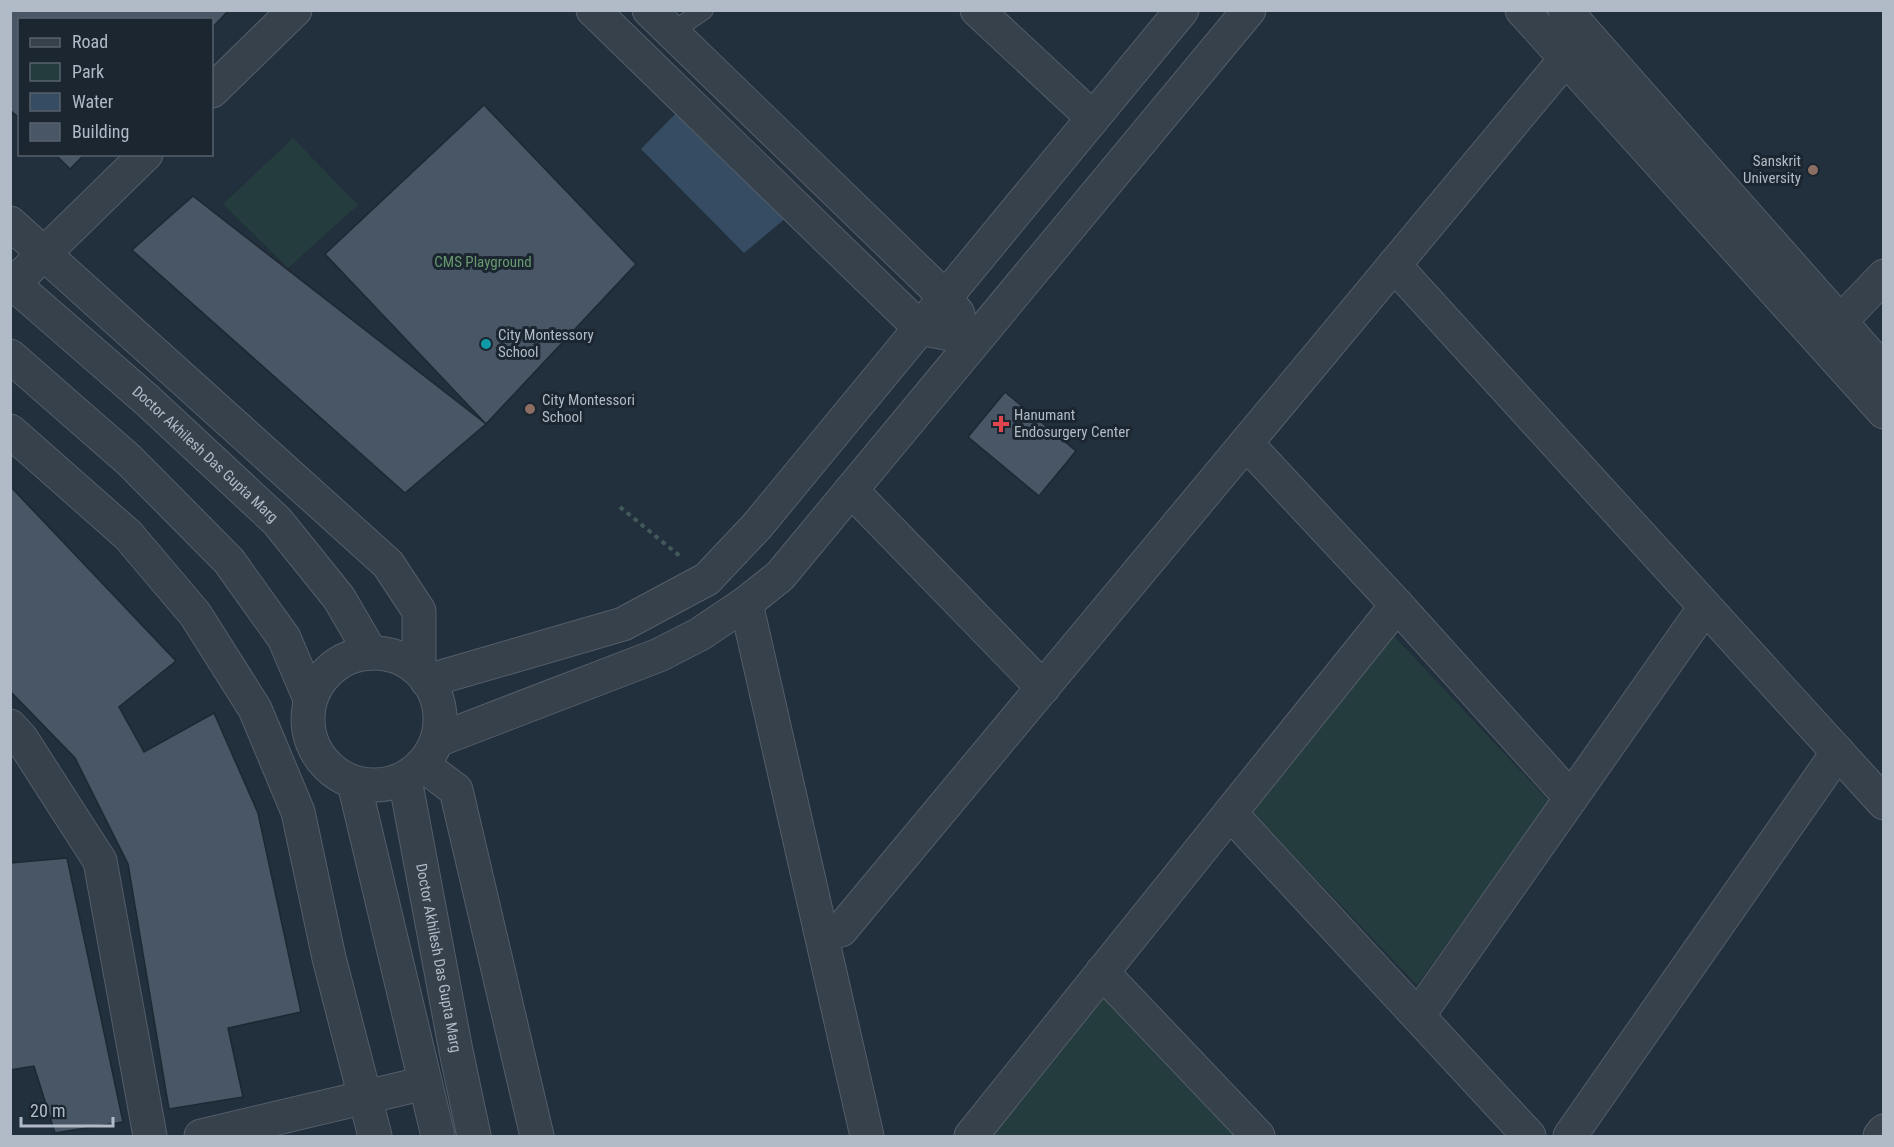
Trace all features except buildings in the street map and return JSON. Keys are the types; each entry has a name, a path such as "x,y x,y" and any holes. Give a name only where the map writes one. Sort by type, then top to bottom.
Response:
{"street":[{"path":"213,91 295,10"},
{"path":"593,10 920,328 976,339"},
{"path":"976,10 1093,118"},
{"path":"423,676 623,624 707,579 757,526 1182,10"},
{"path":"422,761 441,717 435,691 423,676 397,657 371,653 344,660 325,674 310,699 307,722 315,749 329,768 354,783 377,786 422,761 658,655 700,634 746,603 780,576 1249,10"},
{"path":"1522,10 1576,46 1884,371"},
{"path":"1565,10 1576,46 1884,412"},
{"path":"661,21 945,297 976,339"},
{"path":"822,934 841,930 1576,46"},
{"path":"12,284 145,156"},
{"path":"10,223 388,564 419,611 423,676"},
{"path":"1394,265 1884,802"},
{"path":"1840,322 1884,276"},
{"name":"Doctor Akhilesh Das Gupta Marg","path":"12,284 147,400 277,521 339,598 371,653"},
{"path":"10,356 129,460 229,561 284,638 310,699"},
{"path":"10,431 128,535 195,614 255,709 298,812 329,958 375,1137"},
{"path":"1246,443 1397,605 1571,798"},
{"path":"851,490 1043,688"},
{"path":"746,603 867,1137"},
{"path":"971,1137 1397,605"},
{"path":"1418,1016 1705,607"},
{"path":"10,726 21,738 100,861 150,1137"},
{"path":"1570,1137 1838,752"},
{"path":"422,761 456,789 537,1137"},
{"name":"Doctor Akhilesh Das Gupta Marg","path":"422,761 453,1040 474,1137"},
{"path":"354,783 438,1137"},
{"path":"1230,813 1529,1137"},
{"path":"1102,972 1258,1137"},
{"path":"201,1137 425,1083"},
{"path":"1880,1137 1884,1131"}],"lane":[{"path":"661,21 704,10"}],"path":[{"path":"620,507 707,579"}],"green space":[{"path":"293,138 358,205 288,268 223,204"},
{"path":"1394,636 1549,801 1417,985 1252,812"},
{"path":"1105,995 1238,1136 993,1136"}],"water":[{"path":"678,111 787,217 744,253 641,149"}],"place":[{"name":"Sanskrit University","path":"1813,170"},
{"name":"City Montessory School","path":"486,344"},
{"name":"City Montessori School","path":"530,409"},
{"name":"Hanumant Endosurgery Center","path":"1001,424"}],"park label":[{"name":"CMS Playground","path":"483,262"}]}
